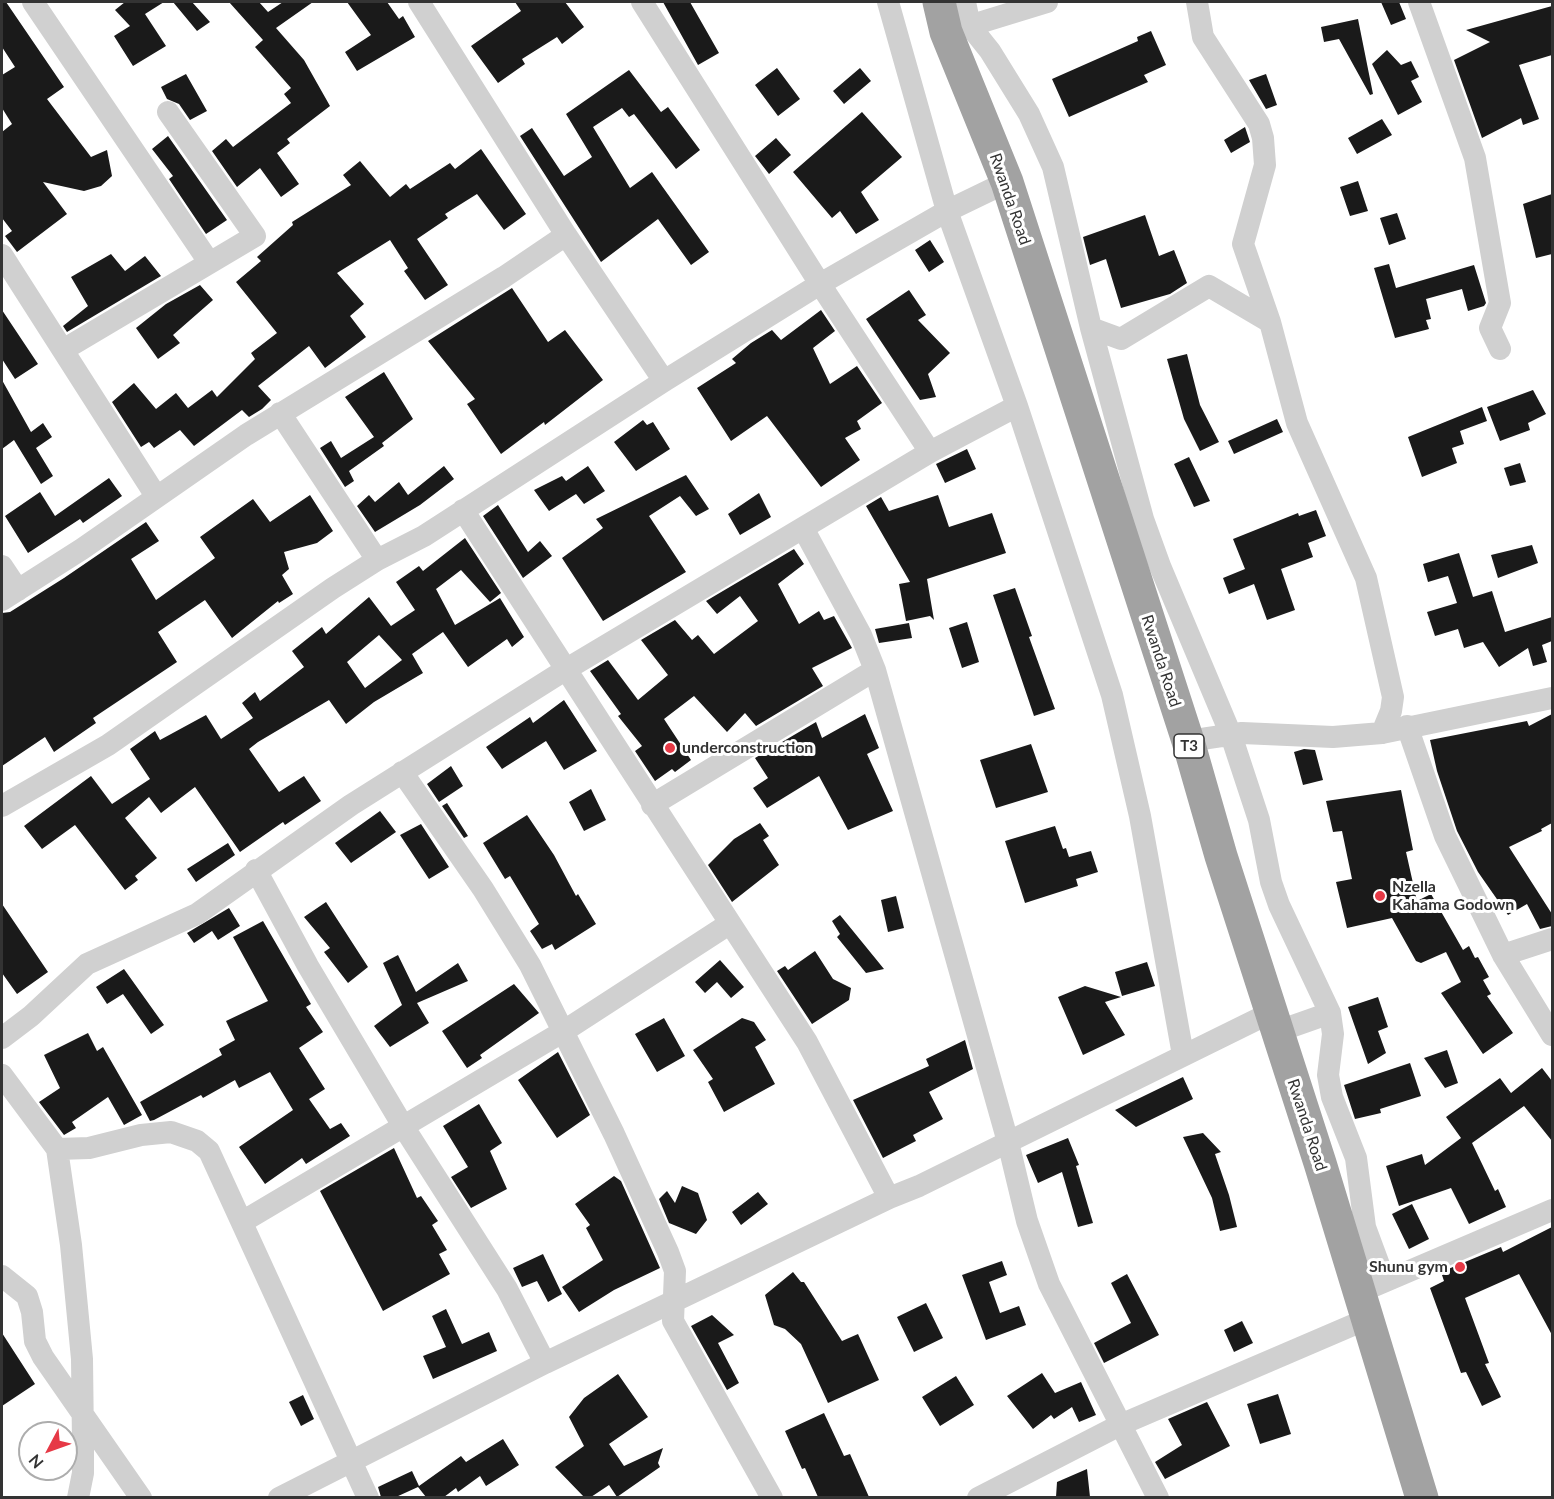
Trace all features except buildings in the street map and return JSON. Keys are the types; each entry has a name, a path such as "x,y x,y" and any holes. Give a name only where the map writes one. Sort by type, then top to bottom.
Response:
{"highway":[{"name":"Rwanda Road","path":"952,20 1007,182 1188,741 1273,1022 1371,1298 1422,1497"}],"street":[{"path":"33,2 209,262"},
{"path":"419,2 566,235 664,381"},
{"path":"642,2 820,284 930,452"},
{"path":"888,2 947,211 1017,406 1112,695 1128,754 1183,1054"},
{"path":"952,20 965,2"},
{"path":"952,20 1047,2"},
{"path":"1197,2 1203,37 1259,124 1263,138 1265,165 1243,244 1270,322 1297,423 1360,561 1374,608 1394,697 1382,733"},
{"path":"1419,2 1475,158 1500,303 1490,328 1500,349"},
{"path":"952,20 990,51 1042,139 1068,225 1090,328 1143,519 1160,566 1231,735 1258,820 1271,882 1279,905 1330,1013 1333,1034 1328,1075 1332,1097 1356,1158 1371,1298"},
{"path":"63,350 255,236 168,112"},
{"path":"2,806 108,746 377,560 424,536 664,381 820,284 947,211 1007,182"},
{"path":"2,566 10,595 280,413 504,277 566,235"},
{"path":"2,255 156,496"},
{"path":"1090,328 1121,339 1209,286 1270,322"},
{"path":"2,1038 31,1016 87,964 196,914 256,870 402,772 565,670 930,452 1017,406"},
{"path":"280,413 377,560"},
{"path":"464,510 652,805 807,1042 889,1198"},
{"path":"803,528 861,635 875,670 1008,1142 1027,1221 1049,1284 1158,1497"},
{"path":"652,805 875,670"},
{"path":"1188,741 1231,735 1333,737 1382,733 1407,726 1552,698"},
{"path":"1407,726 1445,836 1503,955 1552,1035"},
{"path":"402,772 483,889 530,965 564,1031 668,1252 675,1271 672,1321 772,1497"},
{"path":"256,870 308,966 403,1126 507,1289 545,1363"},
{"path":"242,1222 564,1031 729,924"},
{"path":"1503,955 1552,939"},
{"path":"279,1497 507,1385 545,1363 889,1198 919,1186 1183,1054 1273,1022 1330,1013"},
{"path":"2,1075 57,1149 72,1255 84,1413 83,1473 78,1497"},
{"path":"57,1149 90,1148 141,1135 171,1132 196,1141 209,1150 368,1497"},
{"path":"978,1497 1371,1298 1552,1210"},
{"path":"2,1276 27,1296 32,1312 35,1341 54,1374 84,1413 141,1497"}],"place":[{"name":"underconstruction","path":"670,748"},
{"name":"Nzella Kahama Godown","path":"1380,896"},
{"name":"Shunu gym","path":"1460,1267"}]}
